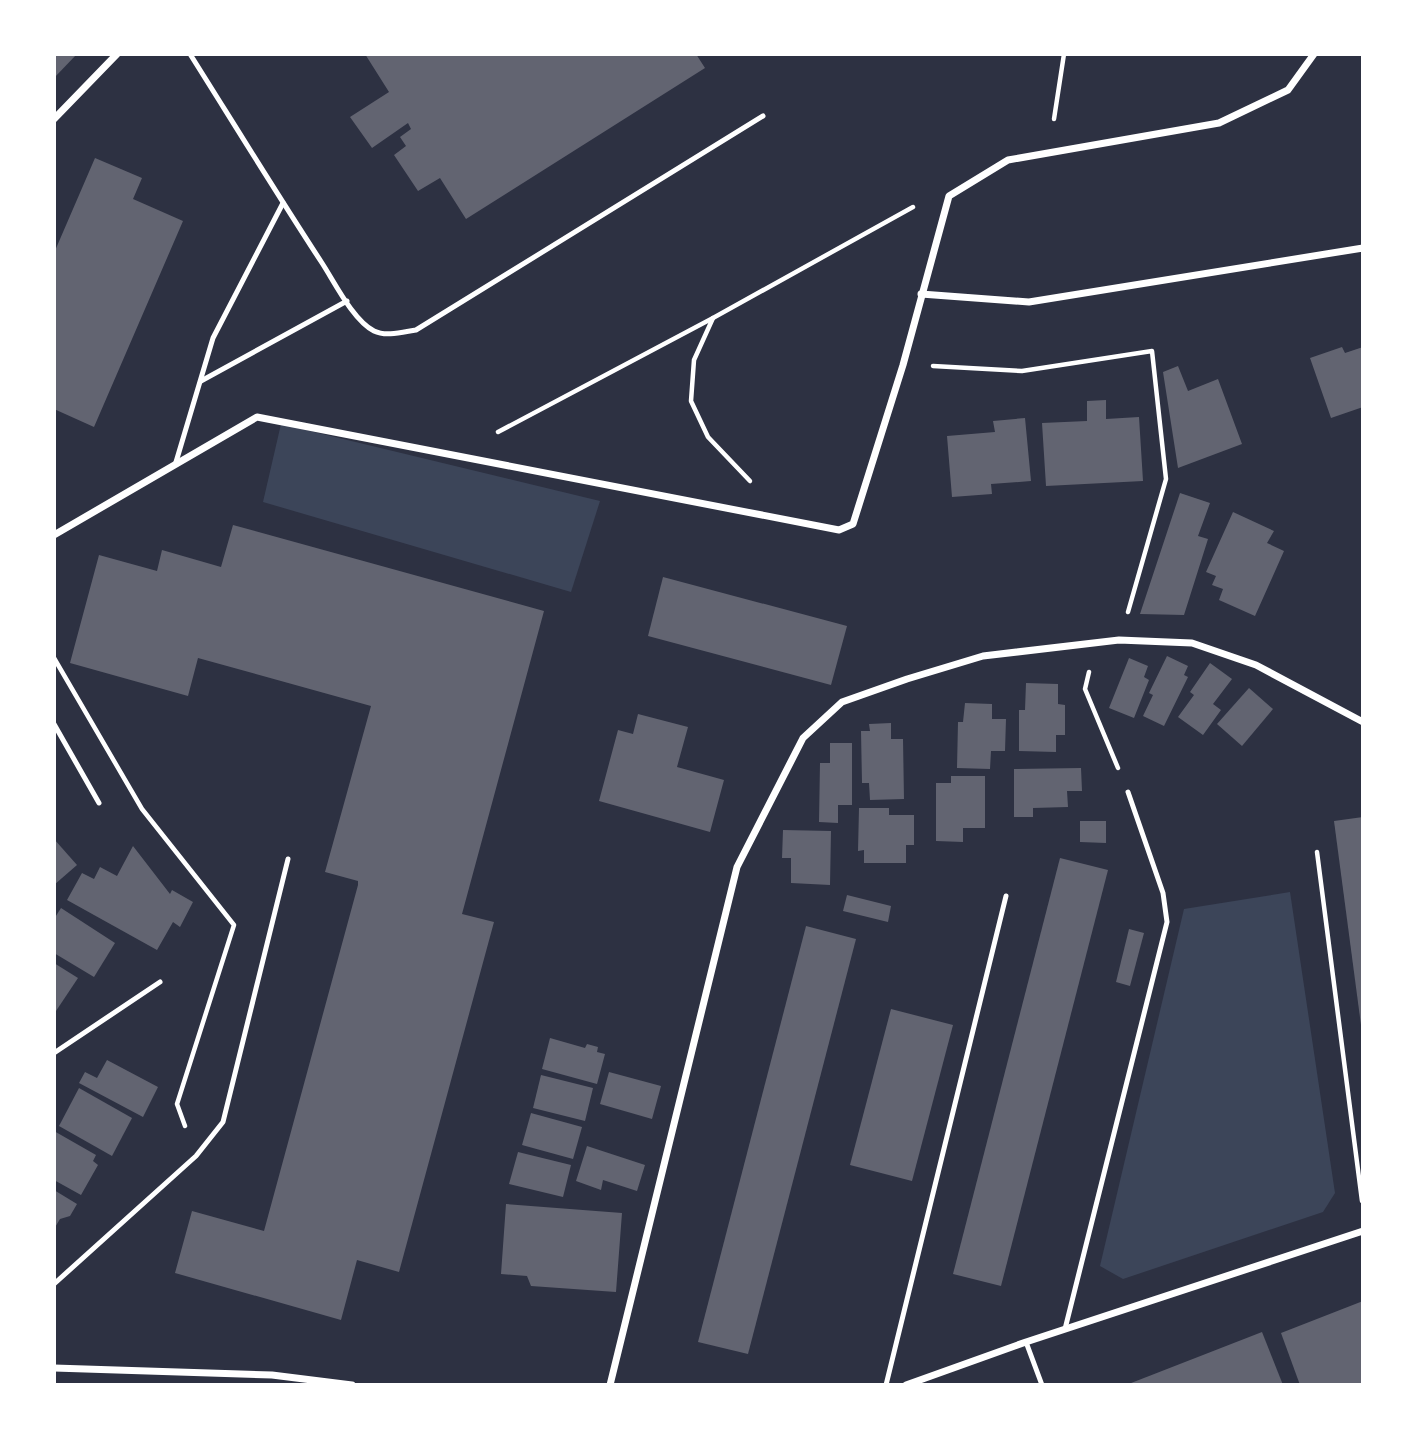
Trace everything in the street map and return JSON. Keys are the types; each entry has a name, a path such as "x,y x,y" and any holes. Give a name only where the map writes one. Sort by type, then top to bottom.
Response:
{"street":[{"path":"54,119 117,54"},
{"path":"54,535 257,417 839,530 853,524 903,365 949,196 1008,160 1219,123 1288,90 1314,54"},
{"path":"921,294 1029,302 1363,248"},
{"path":"610,1385 737,867 803,738 842,702 983,656 1119,640 1192,643 1256,665 1363,722"},
{"path":"906,1385 1026,1342 1363,1230"},
{"path":"54,1368 272,1375 352,1385"}],"lane":[{"path":"190,54 361,321 376,332 394,334 416,330 763,116"},
{"path":"176,462 213,338 283,203"},
{"path":"201,381 347,301"},
{"path":"54,724 99,803"},
{"path":"1065,1329 1167,922 1163,893 1128,792"},
{"path":"54,1284 196,1156 223,1122 288,859"},
{"path":"886,1385 1006,896"},
{"path":"54,1053 160,982"},
{"path":"1026,1342 1042,1385"}],"path":[{"path":"1054,119 1064,54"},
{"path":"497,433 713,318 912,207"},
{"path":"713,318 694,360 691,401 708,437 758,489"},
{"path":"903,365 1023,371 1152,351 1166,478 1119,640"},
{"path":"1097,643 1085,689 1128,792"},
{"path":"54,658 142,809 234,925 177,1104 196,1156"},
{"path":"1317,852 1363,1206"}],"shaded area":[{"path":"281,424 600,501 571,592 263,502"},
{"path":"1290,892 1335,1193 1323,1212 1123,1279 1100,1266 1184,909"}],"building":[{"path":"54,54 77,54 54,78"},
{"path":"365,54 696,54 705,68 466,219 440,178 418,191 394,155 406,146 400,137 411,129 408,123 372,148 350,117 389,92"},
{"path":"95,158 142,178 133,199 183,221 94,427 54,409 54,253"},
{"path":"1342,347 1345,353 1363,347 1363,407 1331,418 1310,358"},
{"path":"1178,366 1188,391 1218,379 1242,444 1178,468 1163,372"},
{"path":"1106,400 1106,419 1139,417 1143,481 1046,486 1042,423 1087,421 1087,401"},
{"path":"1025,418 1031,481 991,484 992,494 952,497 947,436 995,432 993,421"},
{"path":"1180,493 1210,503 1198,536 1208,539 1184,615 1140,614"},
{"path":"1233,512 1274,531 1267,543 1284,551 1255,616 1219,600 1223,589 1212,585 1216,576 1206,572"},
{"path":"233,525 544,611 462,914 494,922 399,1272 357,1260 341,1320 175,1273 192,1211 264,1231 358,885 358,881 325,872 371,706 198,658 188,696 70,663 99,555 157,571 162,550 221,567"},
{"path":"663,577 847,626 831,685 648,636"},
{"path":"1167,656 1188,666 1184,675 1188,677 1164,726 1143,716 1153,695 1149,693"},
{"path":"1129,658 1148,666 1144,677 1149,680 1134,718 1109,708"},
{"path":"1210,663 1232,679 1213,704 1221,710 1203,735 1178,717 1194,695 1190,692"},
{"path":"1026,683 1058,684 1058,704 1065,705 1065,735 1056,735 1056,752 1019,751 1019,710 1025,710"},
{"path":"1249,688 1273,709 1242,746 1217,724"},
{"path":"965,703 992,704 992,719 1006,719 1005,751 991,751 990,769 957,768 958,722 963,722"},
{"path":"638,714 688,727 677,767 724,780 710,832 599,801 618,730 633,734"},
{"path":"891,723 891,739 903,739 904,799 870,800 869,783 862,783 861,731 870,731 869,724"},
{"path":"830,743 852,743 852,805 838,805 838,823 819,822 820,763 830,763"},
{"path":"1081,768 1082,791 1067,791 1068,807 1033,808 1033,817 1014,817 1014,769"},
{"path":"951,776 985,776 985,828 963,828 963,842 936,841 936,783 951,783"},
{"path":"859,808 889,808 889,815 914,815 914,845 906,845 906,863 864,863 864,850 858,851"},
{"path":"1363,817 1363,1025 1361,1025 1334,821"},
{"path":"1080,821 1106,821 1106,843 1080,842"},
{"path":"783,830 831,831 830,885 791,883 791,858 782,858"},
{"path":"54,839 77,865 54,885"},
{"path":"133,846 170,894 172,890 193,902 180,927 173,922 157,950 67,900 82,873 94,879 100,867 117,876"},
{"path":"1060,858 1108,870 1001,1286 953,1274"},
{"path":"847,895 891,906 888,922 843,911"},
{"path":"61,908 115,943 94,977 54,953 54,919"},
{"path":"806,926 856,939 748,1354 698,1342"},
{"path":"1129,929 1144,933 1130,986 1116,982"},
{"path":"54,963 78,978 54,1014"},
{"path":"891,1009 953,1025 912,1181 850,1165"},
{"path":"550,1038 585,1048 587,1044 598,1047 597,1052 605,1054 597,1084 542,1069"},
{"path":"107,1060 158,1087 143,1117 79,1083 85,1072 97,1078"},
{"path":"609,1072 661,1086 652,1119 600,1104"},
{"path":"541,1075 593,1088 585,1121 533,1108"},
{"path":"79,1088 132,1118 112,1156 59,1126"},
{"path":"531,1113 582,1127 573,1159 522,1145"},
{"path":"54,1131 96,1155 93,1161 98,1165 81,1195 54,1180"},
{"path":"587,1146 645,1165 637,1191 603,1180 601,1190 576,1181"},
{"path":"518,1152 571,1165 563,1197 509,1184"},
{"path":"54,1190 77,1204 70,1216 60,1219 54,1229"},
{"path":"506,1204 622,1213 616,1292 531,1286 527,1276 501,1274"},
{"path":"1363,1301 1363,1385 1300,1385 1281,1333"},
{"path":"1262,1332 1283,1385 1126,1385"}]}
